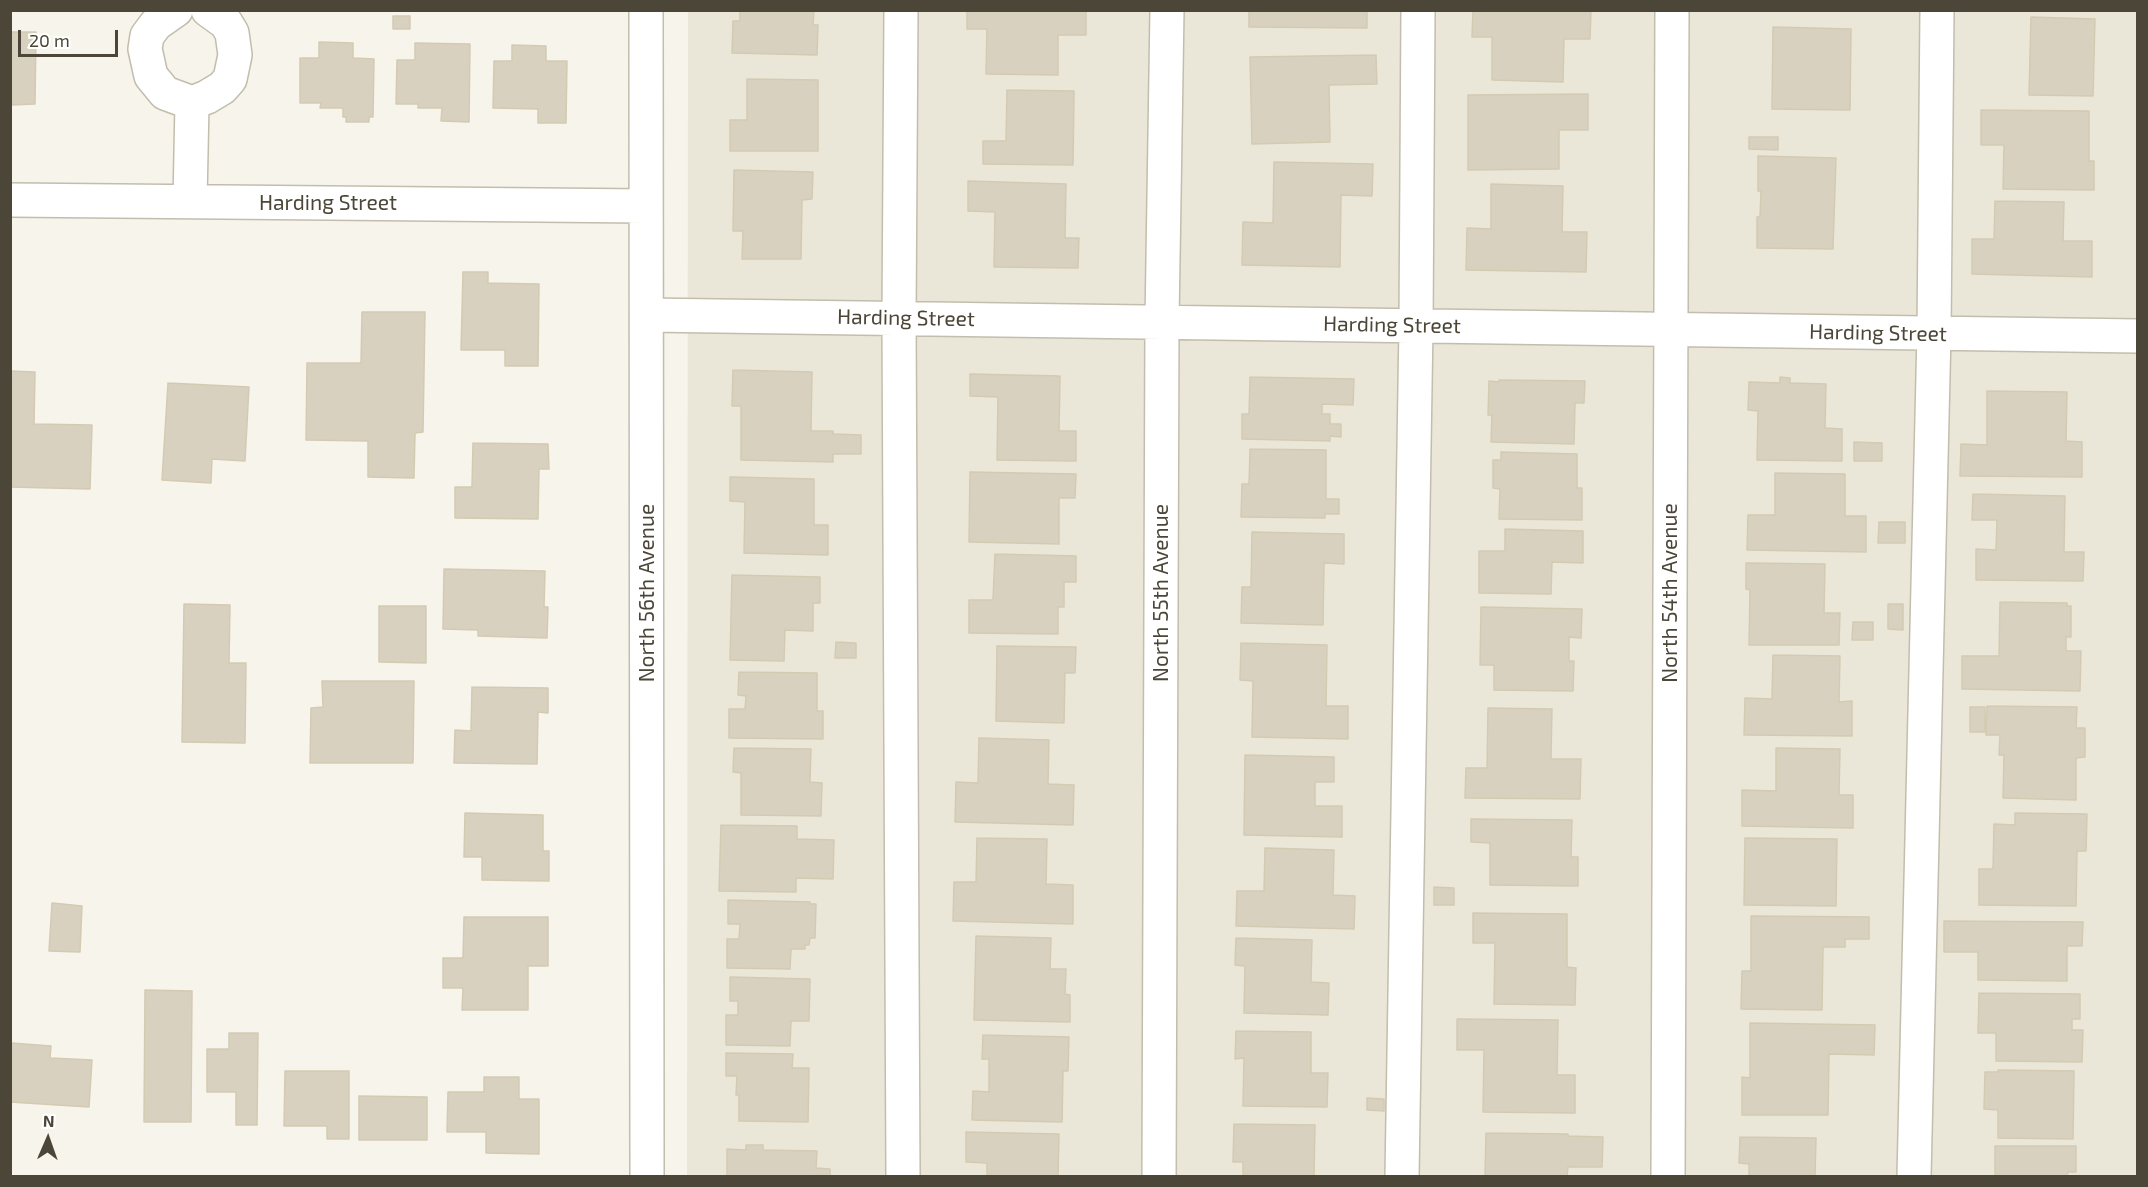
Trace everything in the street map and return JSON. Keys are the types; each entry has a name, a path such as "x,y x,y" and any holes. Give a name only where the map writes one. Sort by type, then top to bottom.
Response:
{"street":[{"path":"176,10 156,24 147,36 145,50 152,76 165,93 192,103 222,88 230,78 236,55 232,33 226,23 208,10"},
{"name":"North 56th Avenue","path":"646,10 647,1176"},
{"path":"901,10 903,1176"},
{"name":"North 55th Avenue","path":"1159,1176 1162,321 1167,10"},
{"path":"1402,1176 1416,326 1418,10"},
{"name":"North 54th Avenue","path":"1668,1176 1672,10"},
{"path":"1914,1176 1934,333 1938,10"},
{"path":"190,201 192,103"},
{"name":"Harding Street","path":"10,200 645,206"},
{"name":"Harding Street","path":"647,315 2138,336"}],"shaded area":[{"path":"688,11 2137,11 2137,1176 687,1176"}],"building":[{"path":"740,10 814,10 813,25 818,25 817,55 732,53 733,21 740,21"},
{"path":"967,10 1086,10 1086,35 1058,35 1058,75 986,74 987,29 967,29"},
{"path":"1249,10 1367,10 1367,28 1249,27"},
{"path":"1473,10 1591,10 1590,39 1564,39 1563,82 1492,80 1492,37 1472,37"},
{"path":"393,16 410,16 410,29 393,29"},
{"path":"2031,17 2095,19 2093,96 2029,95"},
{"path":"1773,27 1851,29 1850,110 1772,109"},
{"path":"10,32 36,32 35,104 10,105"},
{"path":"319,42 353,43 353,58 374,59 373,117 369,117 369,122 346,122 346,117 343,117 343,108 320,108 321,103 300,103 300,58 319,58"},
{"path":"415,43 470,44 469,122 441,121 442,108 418,108 418,104 396,104 397,60 415,60"},
{"path":"512,45 546,46 546,61 567,61 566,123 538,123 538,109 493,108 494,61 512,61"},
{"path":"1376,55 1377,84 1329,85 1330,142 1252,144 1250,57"},
{"path":"747,79 818,80 818,151 730,151 730,120 747,120"},
{"path":"1007,90 1074,91 1073,165 983,164 983,141 1006,141"},
{"path":"1588,94 1588,130 1559,130 1559,169 1468,170 1468,95"},
{"path":"1981,110 2089,111 2089,161 2094,161 2094,190 2003,189 2004,145 1981,145"},
{"path":"1749,137 1778,137 1778,150 1749,149"},
{"path":"1758,156 1836,158 1833,249 1757,248 1757,217 1760,217 1761,191 1758,191"},
{"path":"1274,162 1373,164 1372,196 1341,195 1340,267 1242,265 1243,222 1273,223"},
{"path":"734,170 813,172 812,199 802,200 801,259 742,259 743,231 733,231"},
{"path":"968,181 1066,184 1065,238 1079,238 1078,268 994,267 995,212 968,211"},
{"path":"1491,184 1563,186 1562,232 1587,232 1586,272 1466,270 1467,228 1491,229"},
{"path":"1995,201 2064,202 2063,241 2092,241 2092,277 1972,274 1972,239 1994,239"},
{"path":"463,272 488,272 488,283 539,284 538,366 505,366 505,350 461,350"},
{"path":"362,312 425,312 423,432 415,433 414,478 368,477 368,441 306,440 307,363 361,363"},
{"path":"733,370 812,372 811,431 861,435 861,454 833,454 833,462 741,460 741,406 732,406"},
{"path":"10,371 35,372 34,424 92,425 90,489 10,487"},
{"path":"970,374 1060,376 1059,431 1076,431 1076,461 997,460 998,397 970,396"},
{"path":"1250,377 1354,379 1353,405 1322,404 1322,414 1330,414 1330,424 1341,424 1341,437 1330,436 1330,441 1242,439 1242,414 1249,414"},
{"path":"1780,377 1790,378 1790,383 1826,384 1825,428 1842,429 1842,461 1757,460 1758,411 1748,410 1749,382 1780,383"},
{"path":"1499,380 1585,381 1584,403 1575,403 1574,444 1491,442 1492,415 1488,415 1489,381 1499,382"},
{"path":"168,383 249,387 245,461 212,459 211,483 162,480"},
{"path":"1987,391 2067,392 2066,441 2082,442 2082,477 1960,476 1961,444 1987,445"},
{"path":"1854,442 1882,443 1882,461 1854,461"},
{"path":"473,443 548,444 549,469 539,469 538,519 455,518 455,487 472,487"},
{"path":"1250,449 1326,450 1326,499 1339,499 1339,514 1325,514 1325,518 1241,517 1242,484 1249,484"},
{"path":"1501,452 1577,454 1577,488 1582,488 1582,520 1499,519 1500,489 1493,488 1493,460 1501,460"},
{"path":"970,472 1076,474 1075,498 1059,498 1059,544 969,542"},
{"path":"1775,473 1845,474 1845,516 1866,516 1866,552 1747,550 1748,515 1775,515"},
{"path":"730,477 814,479 814,525 828,525 828,555 744,553 745,502 730,501"},
{"path":"1973,494 2065,496 2064,552 2084,552 2083,581 1976,580 1976,549 1996,550 1997,520 1972,520"},
{"path":"1879,522 1905,522 1905,543 1878,543"},
{"path":"1505,529 1583,531 1583,563 1552,562 1551,594 1479,593 1479,551 1505,551"},
{"path":"1252,532 1344,534 1344,564 1324,563 1323,625 1241,623 1242,587 1251,587"},
{"path":"995,554 1076,556 1076,582 1064,582 1064,607 1058,607 1058,634 969,633 969,600 993,600"},
{"path":"1746,563 1825,564 1824,613 1840,613 1839,645 1749,645 1750,590 1746,589"},
{"path":"444,569 545,571 544,607 548,607 547,638 478,636 478,630 443,629"},
{"path":"732,575 820,577 820,603 813,603 813,631 785,630 784,661 730,660"},
{"path":"2000,602 2067,603 2067,606 2071,606 2071,637 2066,637 2066,651 2081,651 2080,691 1962,689 1962,656 1999,656"},
{"path":"184,604 230,605 229,663 246,663 245,743 182,742"},
{"path":"1888,604 1903,604 1903,630 1888,629"},
{"path":"379,606 426,606 426,663 379,662"},
{"path":"1481,607 1582,609 1581,638 1569,637 1569,661 1574,661 1573,691 1494,690 1494,665 1480,665"},
{"path":"1853,622 1873,622 1873,640 1852,640"},
{"path":"836,642 856,643 856,658 835,658"},
{"path":"1241,643 1327,645 1326,706 1348,706 1348,739 1252,737 1253,681 1240,680"},
{"path":"997,646 1076,647 1075,673 1065,673 1064,723 996,721"},
{"path":"1773,655 1840,656 1839,702 1852,701 1852,736 1744,735 1745,698 1772,699"},
{"path":"739,672 817,673 817,711 823,711 823,739 729,738 729,709 745,709 746,696 738,695"},
{"path":"322,681 414,681 413,763 310,763 311,708 323,707"},
{"path":"472,687 548,688 548,713 538,712 537,764 454,763 455,730 471,731"},
{"path":"1987,706 2077,707 2076,728 2085,728 2085,757 2076,758 2076,800 2003,798 2004,755 1999,755 2000,735 1986,735"},
{"path":"1970,707 1985,707 1985,732 1970,732"},
{"path":"1488,708 1552,709 1551,759 1581,759 1580,799 1465,798 1466,768 1487,768"},
{"path":"979,738 1049,740 1048,784 1074,785 1073,825 955,822 956,782 978,783"},
{"path":"734,748 811,749 810,782 822,783 821,816 741,815 741,773 733,772"},
{"path":"1776,748 1840,749 1839,795 1853,795 1853,828 1742,826 1742,790 1776,791"},
{"path":"1245,755 1334,757 1334,782 1315,782 1315,806 1342,806 1342,837 1244,835"},
{"path":"465,813 543,815 543,851 549,851 549,881 482,880 482,857 464,857"},
{"path":"2015,813 2087,814 2086,851 2077,851 2076,906 1979,905 1979,869 1993,869 1994,824 2015,825"},
{"path":"1471,819 1572,820 1571,857 1578,857 1578,886 1490,885 1490,843 1471,842"},
{"path":"721,825 797,826 797,839 834,840 833,879 796,878 796,892 719,891"},
{"path":"977,838 1047,839 1046,884 1073,885 1073,924 953,921 954,882 976,882"},
{"path":"1745,838 1837,839 1836,906 1744,905"},
{"path":"1265,848 1334,850 1333,895 1355,896 1354,929 1236,926 1237,891 1264,891"},
{"path":"1434,887 1454,888 1454,905 1434,905"},
{"path":"728,900 816,904 815,938 810,938 809,945 805,945 805,949 791,949 790,969 727,968 727,939 739,939 740,924 728,924"},
{"path":"52,903 82,906 80,952 49,951"},
{"path":"1473,913 1567,914 1567,967 1576,968 1575,1005 1494,1004 1495,943 1473,943"},
{"path":"1751,916 1869,917 1869,939 1845,939 1845,947 1823,947 1822,1010 1741,1009 1742,971 1751,971"},
{"path":"464,917 548,917 548,966 528,966 528,1010 462,1010 463,988 443,988 443,958 463,958"},
{"path":"1944,921 2083,922 2082,946 2067,946 2067,981 1978,980 1978,952 1944,952"},
{"path":"976,936 1051,938 1050,969 1066,969 1065,994 1070,995 1070,1022 974,1020"},
{"path":"1236,938 1312,940 1311,982 1329,983 1328,1015 1244,1013 1245,966 1235,965"},
{"path":"730,977 810,979 809,1021 791,1021 790,1046 726,1045 726,1015 738,1015 738,1001 730,1001"},
{"path":"145,990 192,991 191,1122 144,1122"},
{"path":"1979,993 2080,994 2080,1019 2072,1019 2072,1030 2083,1030 2082,1062 1996,1061 1996,1033 1978,1033"},
{"path":"1457,1019 1558,1020 1557,1075 1575,1075 1575,1113 1483,1112 1484,1050 1457,1050"},
{"path":"1750,1023 1875,1025 1874,1055 1829,1054 1828,1115 1742,1115 1742,1077 1750,1078"},
{"path":"1236,1031 1311,1032 1311,1073 1328,1073 1327,1107 1243,1106 1244,1058 1235,1059"},
{"path":"229,1033 258,1033 257,1125 236,1125 236,1092 207,1092 207,1049 229,1049"},
{"path":"983,1035 1069,1037 1068,1071 1063,1071 1062,1122 972,1120 973,1091 989,1092 989,1059 982,1059"},
{"path":"11,1043 51,1046 50,1058 92,1060 89,1107 10,1102"},
{"path":"726,1053 793,1054 792,1068 809,1068 808,1122 739,1121 739,1095 736,1095 737,1076 726,1076"},
{"path":"1998,1070 2074,1071 2073,1139 1998,1138 1998,1110 1984,1109 1985,1072 1998,1072"},
{"path":"285,1071 349,1071 349,1139 327,1139 327,1126 284,1126"},
{"path":"484,1077 519,1077 519,1099 539,1099 539,1154 486,1153 486,1132 447,1132 448,1092 484,1092"},
{"path":"359,1096 427,1097 427,1140 359,1140"},
{"path":"1367,1098 1384,1099 1384,1111 1367,1110"},
{"path":"1234,1124 1315,1125 1314,1176 1243,1176 1243,1162 1233,1162"},
{"path":"966,1132 1059,1134 1058,1176 987,1176 987,1163 966,1162"},
{"path":"1486,1133 1568,1134 1568,1136 1603,1137 1602,1167 1568,1167 1567,1176 1485,1176"},
{"path":"1740,1137 1816,1138 1815,1176 1749,1176 1749,1164 1739,1163"},
{"path":"746,1145 763,1145 763,1150 817,1151 816,1168 830,1169 830,1176 727,1176 727,1149 746,1150"},
{"path":"1995,1146 2076,1146 2076,1172 2068,1172 2067,1176 1995,1176"}]}
